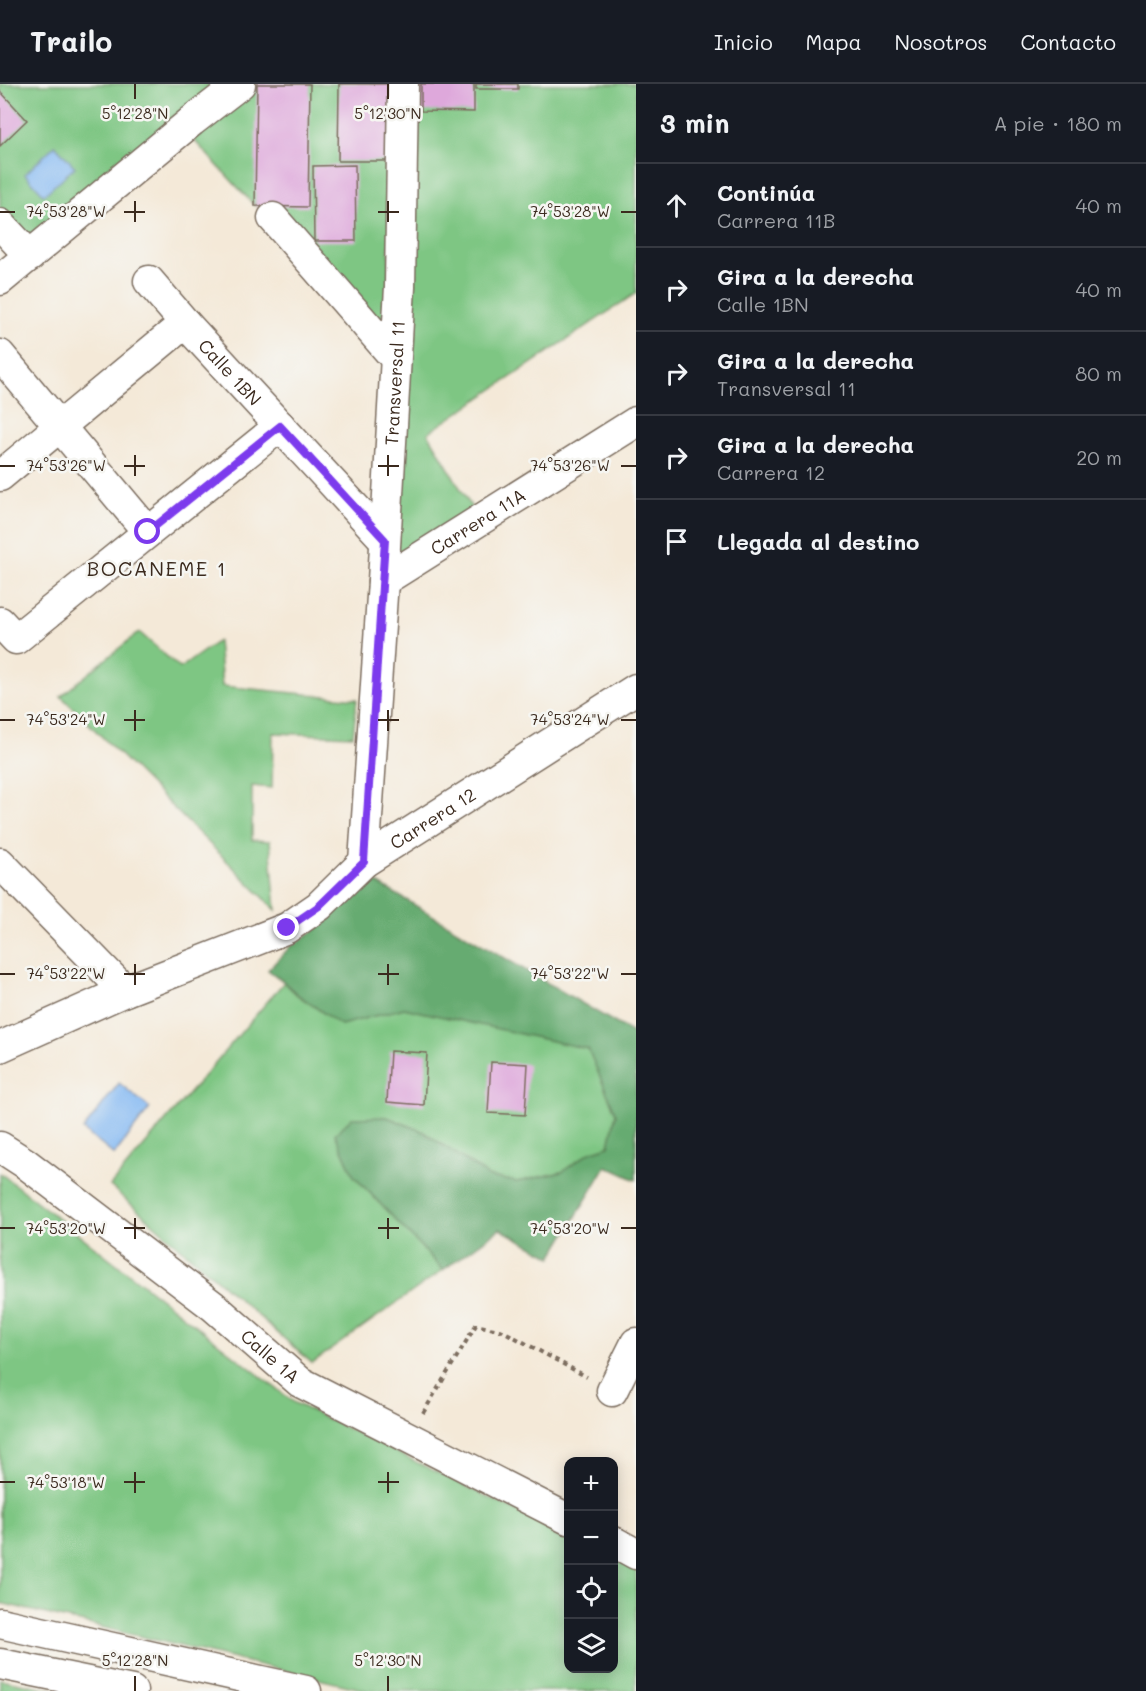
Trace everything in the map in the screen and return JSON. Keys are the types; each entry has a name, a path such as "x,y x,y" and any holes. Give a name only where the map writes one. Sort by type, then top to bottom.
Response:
{"street":[{"path":"0,280 240,84"},
{"name":"Transversal 11","path":"364,862 400,287 403,84"},
{"path":"273,218 395,358"},
{"path":"0,225 30,256"},
{"name":"Calle 1BN","path":"149,281 385,540"},
{"path":"0,476 185,322"},
{"path":"0,355 148,532"},
{"name":"Carrera 11A","path":"383,581 636,422"},
{"path":"8,631 148,532 280,426"},
{"name":"Carrera 12","path":"0,1047 125,991 287,928 319,906 364,862 636,689"},
{"path":"0,863 125,991"},
{"name":"Calle 1A","path":"0,1147 26,1163 213,1306 300,1382 564,1517"},
{"path":"612,1391 636,1342"},
{"path":"618,1544 636,1554"},
{"path":"0,1623 306,1691"},
{"path":"0,1664 132,1691"}],"path":[{"path":"409,1437 476,1325 503,1331 612,1391"}],"green space":[{"path":"0,84 226,84 26,240 0,211"},
{"path":"255,84 392,84 388,333 278,206 255,206 192,138"},
{"path":"421,84 636,84 636,293 428,433 473,510 395,558"},
{"path":"139,632 180,668 218,641 222,686 357,699 353,736 273,733 272,788 252,786 252,840 270,841 276,910 61,696"},
{"path":"367,877 636,1035 636,1180 606,1166 552,1257 500,1229 443,1270 354,1176 335,1134 352,1118 387,1117 422,1131 490,1177 517,1182 562,1172 590,1152 609,1146 616,1114 588,1049 404,1008 341,1025 268,970 291,946 325,923"},
{"path":"284,982 297,995 341,1025 404,1008 588,1048 616,1113 609,1146 586,1155 562,1172 517,1182 490,1177 422,1131 387,1117 352,1119 335,1134 354,1176 443,1270 312,1363 110,1186"},
{"path":"0,1173 295,1403 564,1534 564,1673 618,1673 618,1560 636,1568 636,1691 369,1691 0,1603"},
{"path":"0,1679 60,1691 0,1691"}],"water":[{"path":"55,145 75,167 44,195 25,174"},
{"path":"119,1083 150,1108 114,1155 83,1130"}],"building":[{"path":"257,84 310,84 308,207 255,206"},
{"path":"339,84 392,84 391,161 338,161"},
{"path":"421,84 474,84 474,112 421,111"},
{"path":"476,84 518,84 518,89 476,89"},
{"path":"0,91 27,120 0,146"},
{"path":"355,165 356,241 314,241 313,166"},
{"path":"390,1051 427,1053 424,1105 387,1102"},
{"path":"491,1062 528,1064 525,1115 488,1113"}],"district":[{"name":"BOCANEME 1","path":"157,568"}],"route":[{"path":"148,532 280,426 385,540 364,862 319,906 287,928"}]}
